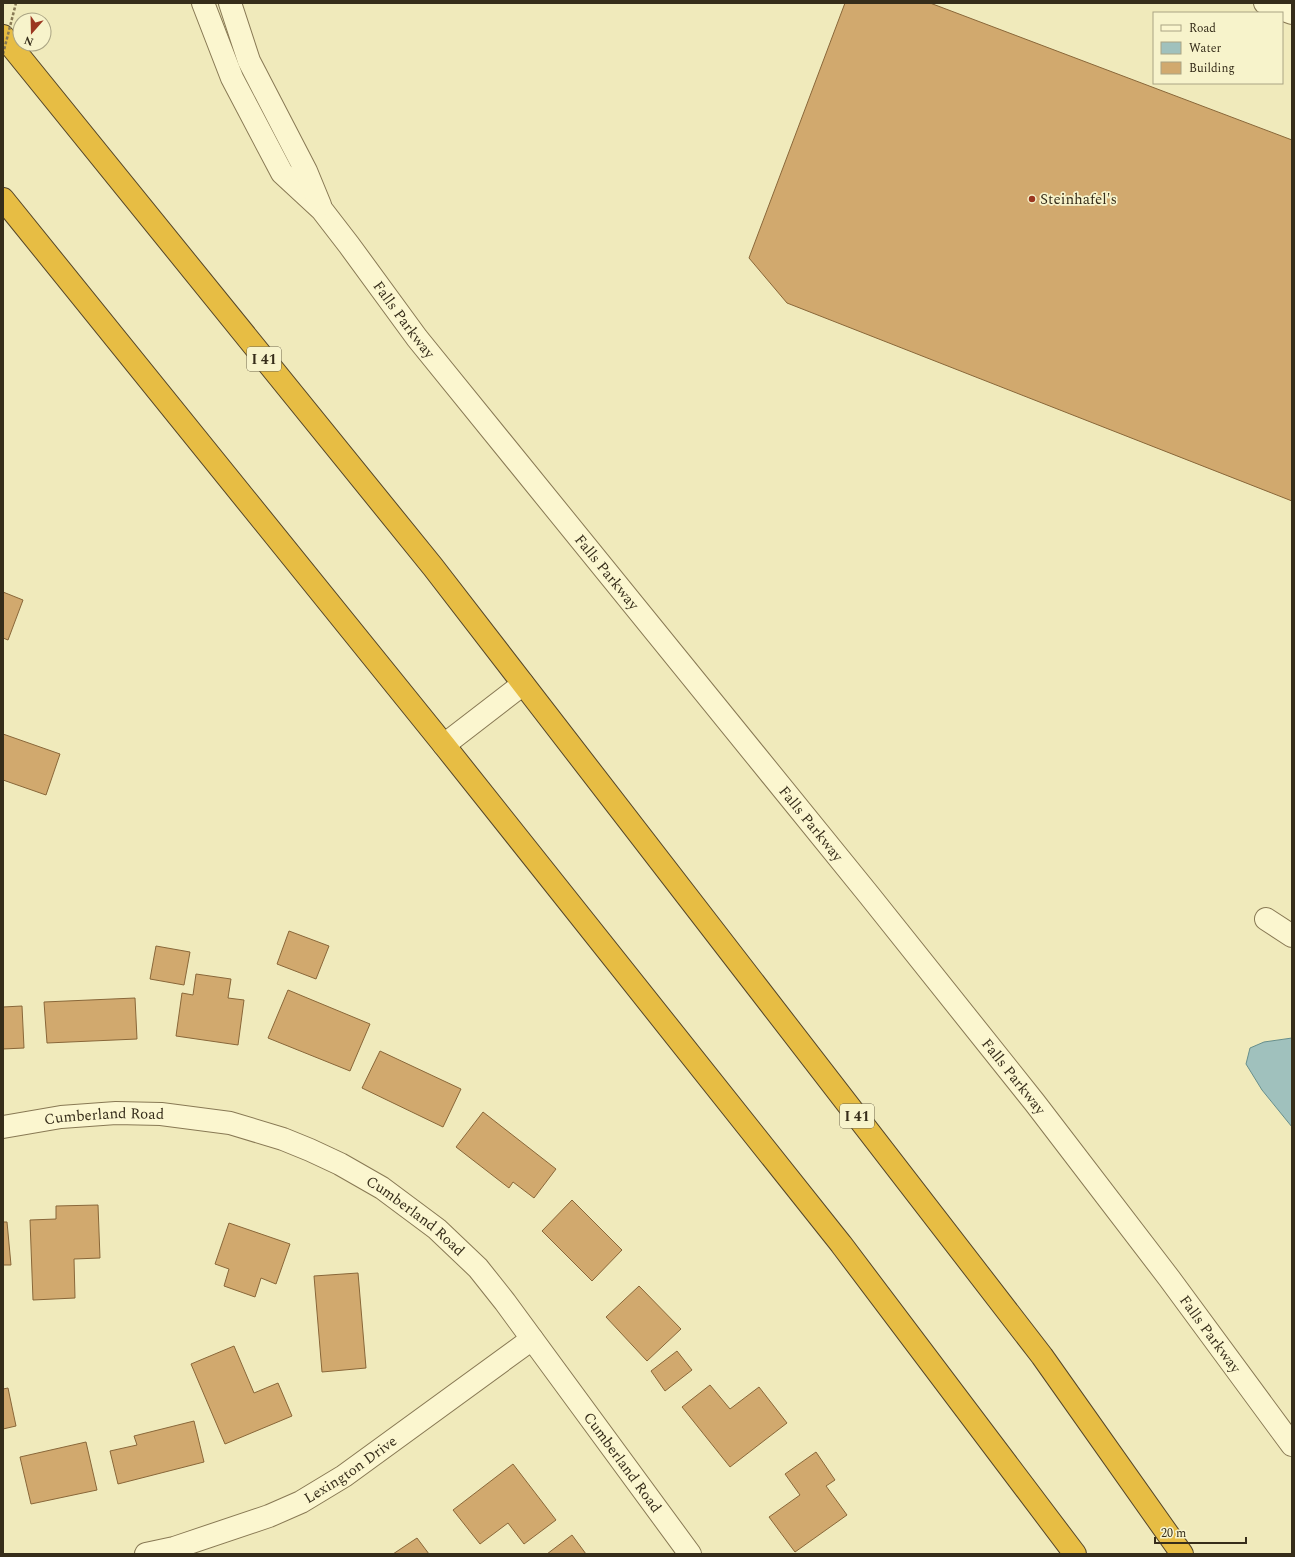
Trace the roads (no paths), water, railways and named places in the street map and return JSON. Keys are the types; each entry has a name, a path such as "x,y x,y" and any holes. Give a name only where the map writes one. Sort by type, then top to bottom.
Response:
{"highway":[{"name":"I 41","path":"3,36 433,567 1042,1356 1182,1554"},
{"path":"3,199 444,745 841,1244 1075,1554"}],"street":[{"name":"Falls Parkway","path":"203,3 232,78 282,173 322,210 417,338 869,895 1034,1103 1169,1278 1292,1445"},
{"name":"Falls Parkway","path":"230,3 249,62 306,172 322,210"},
{"path":"1265,3 1292,13"},
{"path":"444,745 523,684"},
{"path":"1266,919 1292,936"},
{"name":"Cumberland Road","path":"3,1127 61,1117 116,1113 161,1114 230,1123 283,1139 310,1150 340,1164 382,1188 437,1228 478,1268 505,1302 690,1554"},
{"name":"Lexington Drive","path":"146,1554 174,1548 262,1519 301,1502 344,1476 532,1339"}],"water":[{"path":"1292,1038 1292,1127 1262,1090 1246,1064 1250,1048 1264,1042"}],"place":[{"name":"Steinhafel's","path":"1032,199"}]}
